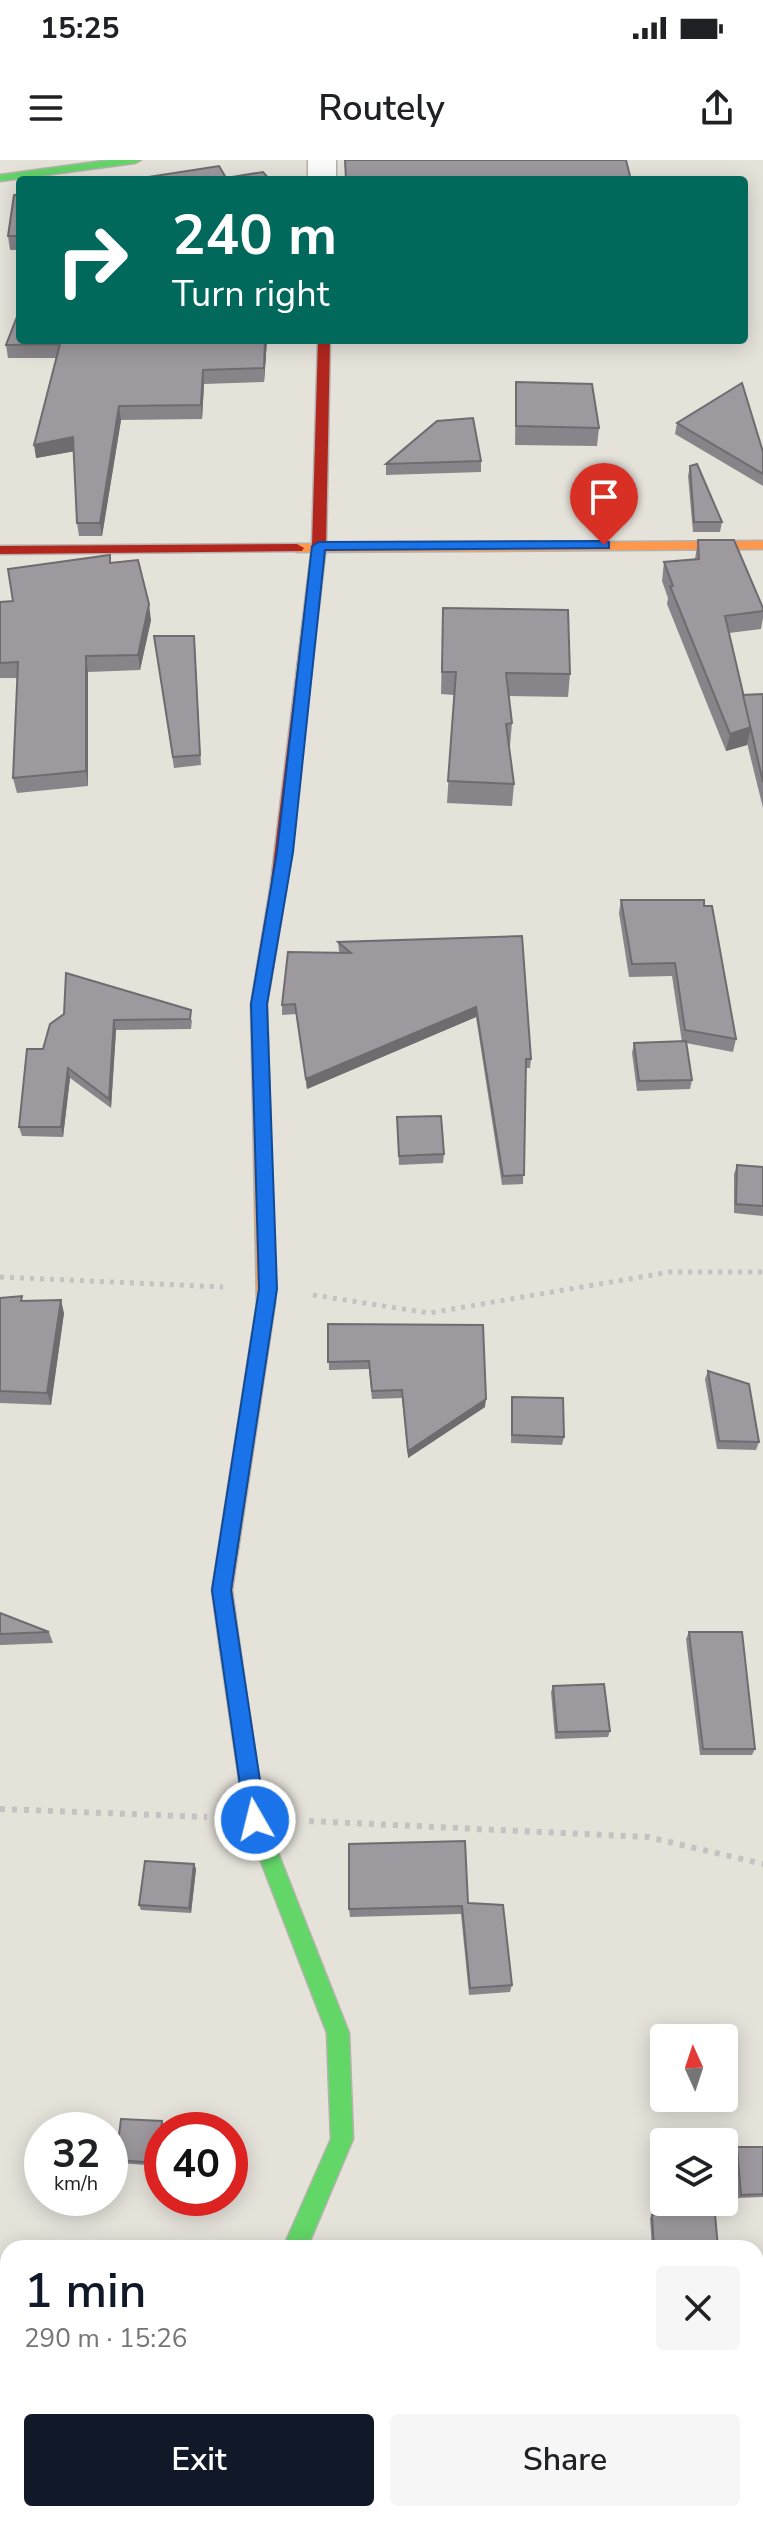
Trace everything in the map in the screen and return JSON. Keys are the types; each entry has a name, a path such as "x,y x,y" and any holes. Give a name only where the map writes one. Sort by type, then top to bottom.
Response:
{"street":[{"path":"0,178 135,160"},
{"path":"298,2240 342,2139 338,2033 255,1820 222,1590 268,1289 259,1004 285,852 319,546 324,344"},
{"path":"0,550 763,545"}],"path":[{"path":"0,1277 268,1289 429,1313 670,1272 763,1272"},
{"path":"0,1809 648,1837 763,1864"}],"building":[{"path":"345,160 626,160 630,176 346,176"},
{"path":"219,166 225,176 155,176"},
{"path":"263,172 266,176 238,176"},
{"path":"14,195 16,236 8,236"},
{"path":"16,319 16,344 60,344 6,345"},
{"path":"60,344 265,344 264,368 203,370 201,405 119,406 100,523 77,523 73,437 34,445"},
{"path":"516,382 592,384 599,428 516,426"},
{"path":"742,383 763,452 763,474 677,423"},
{"path":"473,418 481,461 386,464 437,421"},
{"path":"697,464 722,522 694,522 690,466"},
{"path":"698,540 734,540 763,608 763,611 725,616 751,727 730,734 670,586 673,586 664,562 699,559"},
{"path":"110,555 110,563 138,560 149,604 138,655 86,656 86,771 13,778 18,662 0,663 0,602 13,601 8,569"},
{"path":"443,608 568,610 570,674 506,673 512,723 506,724 514,784 448,781 456,672 442,672"},
{"path":"154,636 194,636 200,755 173,757"},
{"path":"763,694 763,782 743,695"},
{"path":"621,900 704,900 704,906 712,906 736,1039 685,1030 675,963 632,964"},
{"path":"522,936 531,1059 526,1059 524,1175 503,1176 476,1007 306,1079 295,1004 282,1005 288,952 351,953 338,942"},
{"path":"66,973 191,1010 190,1019 114,1020 109,1099 68,1068 61,1127 19,1127 27,1049 43,1049 50,1024 64,1014"},
{"path":"686,1041 692,1080 639,1081 634,1043"},
{"path":"441,1116 444,1154 399,1156 397,1117"},
{"path":"737,1165 763,1167 763,1206 736,1204"},
{"path":"22,1296 21,1301 61,1300 47,1393 0,1391 0,1298"},
{"path":"328,1324 483,1325 486,1399 408,1451 402,1390 372,1391 369,1361 328,1362"},
{"path":"708,1371 749,1384 759,1442 719,1441"},
{"path":"512,1397 563,1398 564,1437 512,1435"},
{"path":"0,1613 49,1632 0,1634"},
{"path":"689,1632 742,1632 755,1749 703,1749"},
{"path":"604,1684 610,1731 557,1732 553,1686"},
{"path":"465,1841 468,1903 503,1905 512,1985 470,1988 462,1906 349,1909 349,1844"},
{"path":"145,1861 194,1864 189,1908 139,1905"},
{"path":"128,2119 144,2120 144,2162 128,2161"},
{"path":"738,2147 763,2147 763,2194 741,2195"},
{"path":"652,2216 715,2216 717,2240 654,2240"}],"traffic: fast":[{"path":"0,178 135,160"},
{"path":"230,1649 255,1820 338,2033 342,2139 298,2240"}],"traffic: slow":[{"path":"297,548 763,545"},
{"path":"266,1303 259,1004 278,890"}],"traffic: jam":[{"path":"278,890 319,546 324,344"},
{"path":"0,550 297,548"},
{"path":"230,1649 222,1590 266,1303"}],"route":[{"path":"255,1820 222,1590 268,1289 259,1004 285,852 319,546 604,545"}]}
